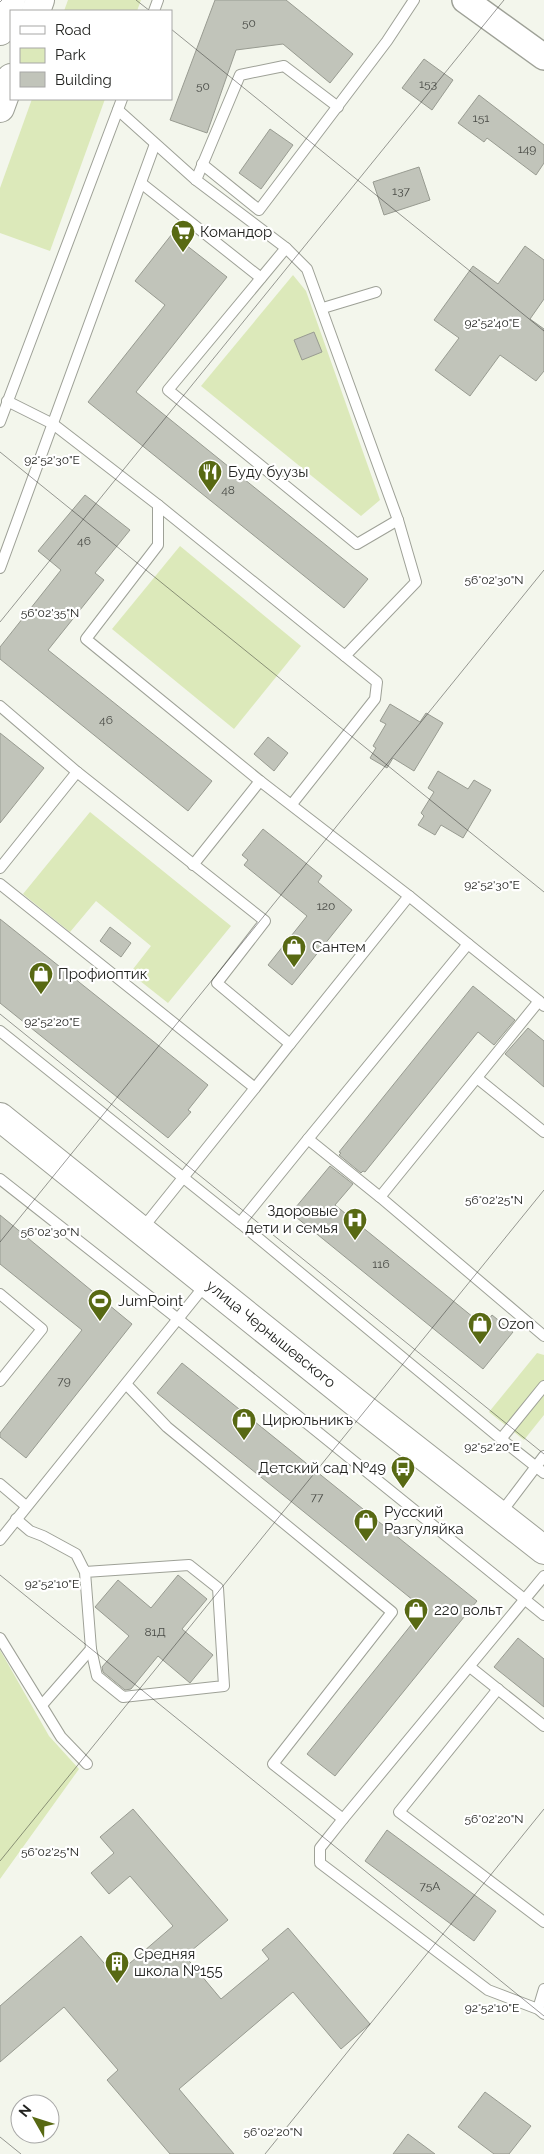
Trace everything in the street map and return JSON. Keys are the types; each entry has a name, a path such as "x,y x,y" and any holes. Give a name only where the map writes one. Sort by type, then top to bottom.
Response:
{"main road":[{"path":"0,31 11,0"},
{"path":"0,108 10,81"},
{"name":"улица Чернышевского","path":"0,1117 142,1229 355,1402 544,1550"}],"street":[{"path":"465,0 544,57"}],"lane":[{"path":"202,164 259,210 387,41 414,0"},
{"path":"196,180 240,75 284,66 338,107"},
{"path":"0,422 122,100"},
{"path":"118,110 196,180 286,248 307,269 323,308 398,520 416,582 345,656"},
{"path":"0,568 155,144"},
{"path":"141,183 261,278"},
{"path":"286,248 168,390 357,544 398,520"},
{"path":"323,308 376,292"},
{"path":"7,401 53,424 158,505 377,682 375,699 292,804"},
{"path":"158,505 158,545 86,639 260,781 409,896 541,1003 380,1197"},
{"path":"0,706 78,772 265,921 217,983 290,1044"},
{"path":"0,868 78,772"},
{"path":"193,864 260,781"},
{"path":"0,884 256,1088"},
{"path":"142,1229 409,896"},
{"path":"240,1223 468,944"},
{"path":"0,1031 183,1176 544,1473"},
{"path":"477,1078 544,1132"},
{"path":"308,1139 380,1197 544,1336"},
{"path":"0,1179 178,1319 544,1615"},
{"path":"0,1540 207,1282"},
{"path":"0,1294 42,1329 0,1381"},
{"path":"126,1384 167,1427 392,1612 273,1764 343,1819"},
{"path":"501,1439 544,1386"},
{"path":"500,1514 544,1456"},
{"path":"0,1484 26,1506"},
{"path":"16,1519 30,1531 76,1554 85,1572 91,1649 97,1676 123,1696 224,1686 218,1588 190,1565 85,1572"},
{"path":"544,1576 320,1848 320,1863 488,1990 541,2012 544,1989"},
{"path":"0,1638 61,1737 87,1764"},
{"path":"42,1705 91,1649"},
{"path":"470,1667 544,1726"},
{"path":"498,1689 399,1812 544,1922"}],"green space":[{"path":"68,0 141,0 137,10 64,10"},
{"path":"32,100 105,100 50,251 0,233 0,188"},
{"path":"293,275 306,291 380,500 361,516 201,386"},
{"path":"180,546 301,646 234,729 112,629"},
{"path":"90,812 231,926 168,1003 130,973 151,946 96,901 70,932 23,894"},
{"path":"537,1353 544,1355 544,1415 524,1440 489,1412"},
{"path":"0,1650 49,1736 79,1769 0,1879"}],"building":[{"path":"215,0 286,0 353,54 330,83 283,44 236,50 207,133 170,120"},
{"path":"424,59 453,80 432,110 402,88"},
{"path":"479,95 544,145 544,163 536,175 487,138 484,142 458,123"},
{"path":"270,129 293,145 261,189 239,173"},
{"path":"419,167 430,200 384,215 373,182"},
{"path":"172,234 227,277 136,392 368,579 344,608 88,402 165,305 135,281"},
{"path":"525,246 544,260 544,299 530,319 544,329 544,371 536,381 500,355 470,396 435,370 459,338 434,320 473,266 498,284"},
{"path":"314,332 322,352 302,360 294,340"},
{"path":"85,495 130,530 95,573 104,580 48,650 212,781 188,811 0,659 0,647 61,570 38,551"},
{"path":"390,704 420,722 426,713 443,723 414,771 393,758 387,768 370,758 376,748 373,746 386,724 380,721"},
{"path":"0,733 44,768 0,823"},
{"path":"268,737 288,753 274,771 254,754"},
{"path":"438,771 468,789 474,780 491,790 463,838 441,825 435,835 418,825 424,816 421,813 434,792 428,788"},
{"path":"263,829 322,876 318,882 352,910 292,985 268,965 307,916 244,865 248,860 242,855"},
{"path":"0,919 208,1085 188,1110 191,1112 168,1138 0,1003"},
{"path":"110,927 131,943 121,957 100,941"},
{"path":"473,986 515,1020 494,1045 478,1032 365,1172 361,1173 339,1155 341,1153 339,1152"},
{"path":"528,1028 544,1041 544,1087 505,1054"},
{"path":"330,1166 353,1184 335,1205 484,1326 492,1315 513,1332 483,1369 291,1213"},
{"path":"0,1215 132,1324 26,1458 0,1437 0,1433 82,1330 0,1264"},
{"path":"182,1363 477,1601 335,1776 307,1754 424,1609 157,1393"},
{"path":"178,1575 207,1599 182,1629 213,1655 190,1683 158,1656 131,1689 125,1690 103,1672 102,1667 129,1636 95,1607 118,1580 151,1608"},
{"path":"518,1638 544,1659 544,1707 494,1667"},
{"name":"Средняя школа №155","path":"133,1809 228,1920 185,1956 221,1999 269,1959 262,1950 288,1928 370,2024 341,2049 293,1992 179,2089 234,2154 170,2154 107,2080 118,2070 64,2007 0,2062 0,2006 81,1936 115,1976 173,1926 130,1876 109,1894 91,1873 114,1853 100,1837"},
{"path":"387,1830 496,1911 474,1941 365,1861"},
{"path":"485,2092 531,2126 509,2154 494,2154 458,2127"},
{"path":"408,2134 435,2154 393,2154"}],"place":[{"name":"Командор","path":"183,253"},
{"name":"Буду буузы","path":"210,493"},
{"name":"Сантем","path":"294,968"},
{"name":"Профиоптик","path":"41,995"},
{"name":"Здоровые дети и семья","path":"355,1241"},
{"name":"JumPoint","path":"100,1322"},
{"name":"Ozon","path":"480,1345"},
{"name":"Цирюльникъ","path":"244,1441"},
{"name":"Детский сад №49","path":"403,1489"},
{"name":"Русский Разгуляйка","path":"366,1542"},
{"name":"220 вольт","path":"416,1631"},
{"name":"Средняя школа №155","path":"117,1984"}]}
